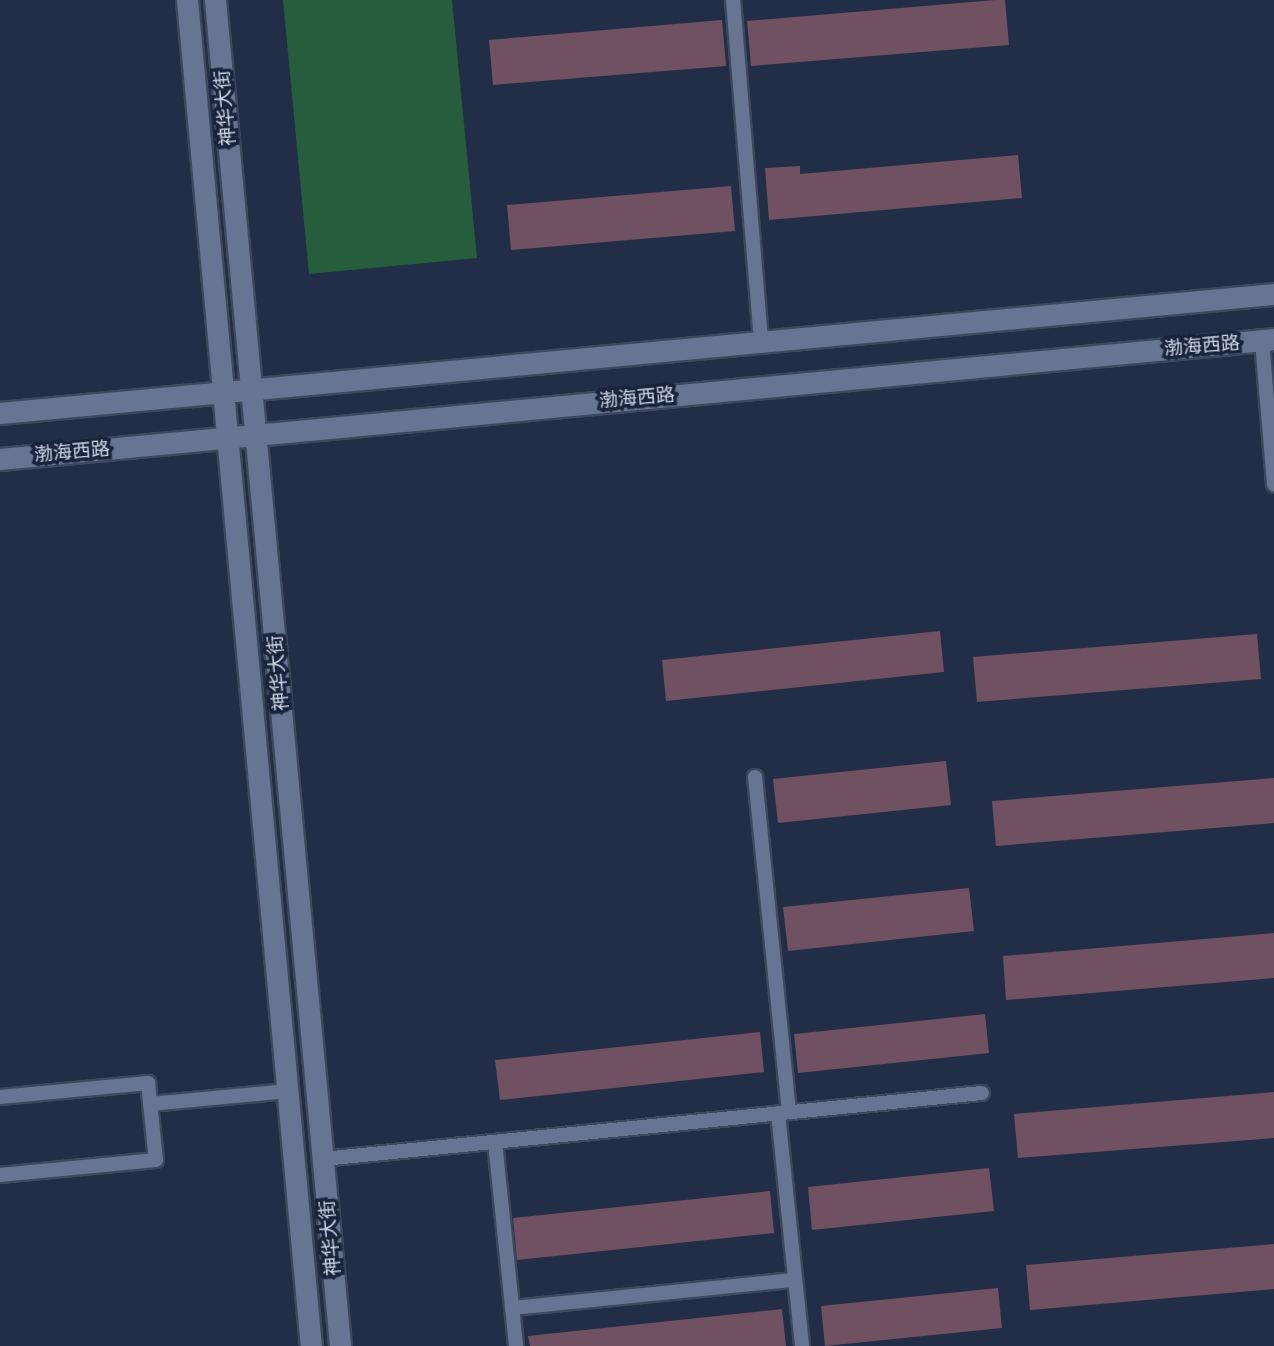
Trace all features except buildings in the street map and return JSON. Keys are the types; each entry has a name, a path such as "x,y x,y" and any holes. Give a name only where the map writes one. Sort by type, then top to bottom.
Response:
{"main road":[{"name":"神华大街","path":"187,0 311,1346"},
{"name":"神华大街","path":"215,0 340,1346"},
{"path":"0,413 1274,294"},
{"name":"渤海西路","path":"0,459 1268,340"}],"lane":[{"path":"733,0 761,342"},
{"path":"1268,340 1274,484"},
{"path":"755,777 802,1346"},
{"path":"0,1097 148,1083 156,1160 0,1175"},
{"path":"150,1104 288,1091"},
{"path":"323,1159 982,1093"},
{"path":"495,1142 516,1346"},
{"path":"512,1308 795,1280"}],"green space":[{"path":"283,0 452,0 477,258 309,274"}]}
